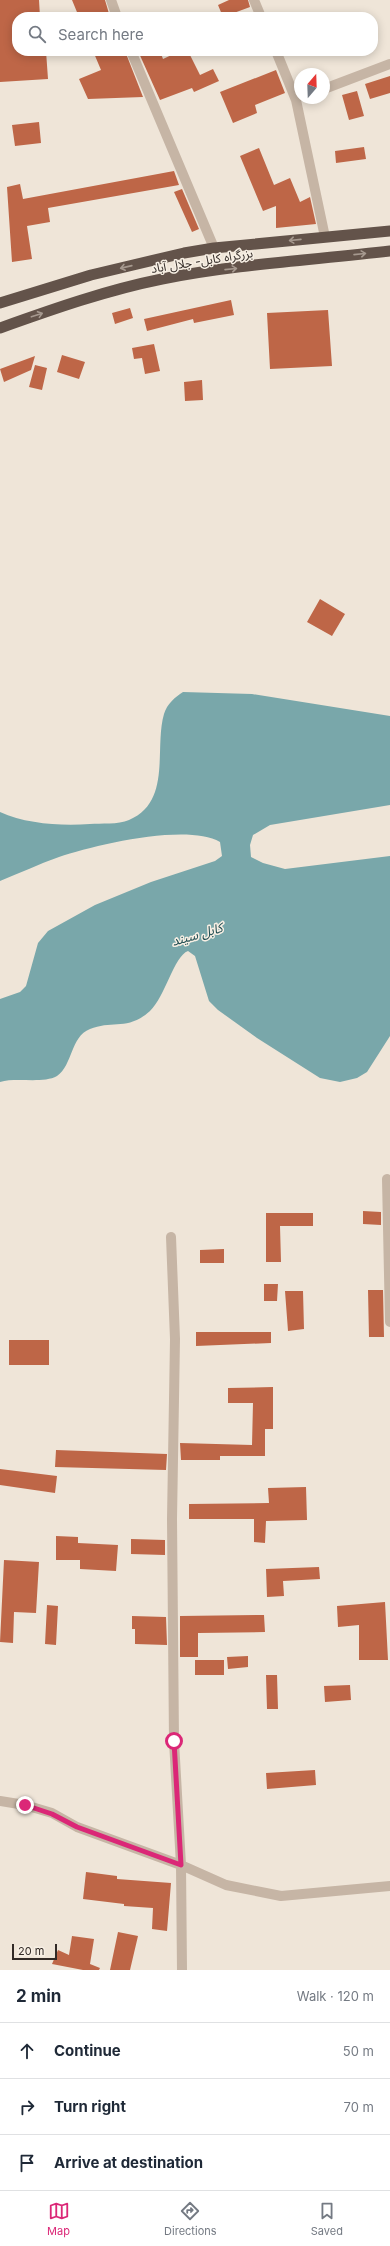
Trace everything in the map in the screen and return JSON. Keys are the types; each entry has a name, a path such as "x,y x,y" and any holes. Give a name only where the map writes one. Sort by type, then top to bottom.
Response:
{"highway":[{"name":"بزرگراه کابل- جلال آباد","path":"0,303 91,275 214,248 390,231"},
{"name":"بزرگراه کابل- جلال آباد","path":"0,328 74,303 161,279 197,273 390,251"}],"street":[{"path":"111,0 115,12"},
{"path":"254,0 259,12"},
{"path":"133,56 214,248"},
{"path":"278,56 294,90"},
{"path":"330,87 390,64"},
{"path":"299,104 325,237"},
{"path":"387,1179 390,1322"},
{"path":"171,1237 175,1346 172,1519 174,1741 181,1865 182,1970"},
{"path":"0,1800 25,1805 52,1814 77,1827 181,1865 226,1885 281,1896 390,1886"}],"water":[{"name":"کابل سيند","path":"183,692 252,694 390,716 390,805 270,825 253,835 250,845 251,857 263,863 285,869 390,856 390,1036 367,1072 357,1078 340,1082 320,1078 257,1038 218,1010 209,1001 195,956 188,951 183,954 178,961 155,1005 142,1017 127,1023 98,1026 83,1033 75,1044 66,1065 57,1076 44,1080 14,1080 0,1082 0,999 20,992 26,986 38,943 48,931 95,905 151,882 215,861 222,856 220,842 205,837 164,835 117,842 75,852 0,881 0,812 32,822 67,825 120,823 129,820 142,812 151,801 156,788 159,773 161,728 164,714 172,701"}],"building":[{"path":"0,0 39,0 40,12 12,12 12,56 46,56 48,79 0,82"},
{"path":"72,0 105,0 109,12 77,12"},
{"path":"229,0 248,0 250,7 236,12 221,12 218,5"},
{"path":"95,56 127,56 143,97 88,99 79,79 101,70"},
{"path":"140,56 162,56 163,59 169,56 190,56 200,75 213,69 219,81 194,92 192,88 160,100"},
{"path":"276,70 285,93 255,105 257,113 233,123 220,92"},
{"path":"390,76 390,93 370,99 365,84"},
{"path":"357,91 364,116 349,120 342,95"},
{"path":"39,122 41,143 15,146 12,125"},
{"path":"364,147 366,159 336,163 335,151"},
{"path":"259,148 274,185 290,178 300,202 310,197 316,224 276,228 276,206 263,211 240,156"},
{"path":"174,171 179,185 48,208 50,222 27,226 32,259 12,262 7,187 20,184 23,199"},
{"path":"182,189 199,229 192,232 174,192"},
{"path":"231,300 234,315 194,323 193,319 147,331 144,319"},
{"path":"130,308 133,318 115,324 112,313"},
{"path":"328,310 332,366 270,369 267,313"},
{"path":"154,344 160,371 145,374 142,358 134,359 132,348"},
{"path":"62,355 85,362 79,379 57,372"},
{"path":"35,356 31,370 4,382 0,369"},
{"path":"35,365 47,368 42,390 29,387"},
{"path":"202,380 203,400 185,401 184,382"},
{"path":"320,599 345,614 332,636 307,622"},
{"path":"363,1211 381,1212 381,1225 363,1224"},
{"path":"266,1213 313,1213 313,1226 280,1226 281,1262 266,1262"},
{"path":"224,1249 224,1263 200,1263 200,1250"},
{"path":"264,1284 278,1284 277,1301 264,1301"},
{"path":"368,1290 383,1290 384,1337 369,1337"},
{"path":"285,1291 303,1291 304,1329 288,1331"},
{"path":"196,1332 271,1332 271,1343 196,1346"},
{"path":"9,1340 49,1340 49,1365 9,1365"},
{"path":"273,1387 273,1429 265,1429 265,1456 220,1456 220,1460 181,1460 180,1443 252,1445 253,1403 228,1403 228,1388"},
{"path":"56,1450 167,1454 166,1470 55,1467"},
{"path":"0,1469 57,1476 55,1493 0,1485"},
{"path":"306,1487 307,1520 266,1521 265,1543 254,1542 254,1519 189,1519 189,1504 269,1503 268,1488"},
{"path":"56,1536 78,1537 78,1543 118,1545 116,1571 80,1569 80,1560 56,1560"},
{"path":"131,1539 165,1540 165,1555 131,1554"},
{"path":"4,1560 39,1562 36,1613 14,1612 13,1643 0,1642"},
{"path":"319,1567 320,1579 283,1581 284,1596 267,1597 266,1569"},
{"path":"385,1602 388,1660 359,1660 359,1625 338,1627 337,1606"},
{"path":"47,1605 58,1606 56,1645 45,1644"},
{"path":"264,1615 265,1632 198,1633 198,1657 180,1657 180,1616"},
{"path":"132,1616 166,1617 167,1645 135,1644 135,1629 132,1629"},
{"path":"248,1656 248,1667 228,1669 227,1657"},
{"path":"195,1660 224,1660 224,1675 195,1675"},
{"path":"266,1675 277,1675 278,1709 267,1709"},
{"path":"350,1685 351,1700 325,1702 324,1686"},
{"path":"315,1770 316,1785 267,1789 266,1773"},
{"path":"86,1872 117,1876 117,1879 171,1883 167,1931 152,1929 153,1908 124,1906 124,1904 83,1899"},
{"path":"118,1932 138,1936 130,1970 110,1970"},
{"path":"72,1936 94,1939 90,1964 100,1968 99,1970 83,1970 52,1964 58,1950 69,1955"}],"route":[{"path":"25,1805 52,1814 77,1827 181,1865 174,1741"}]}
